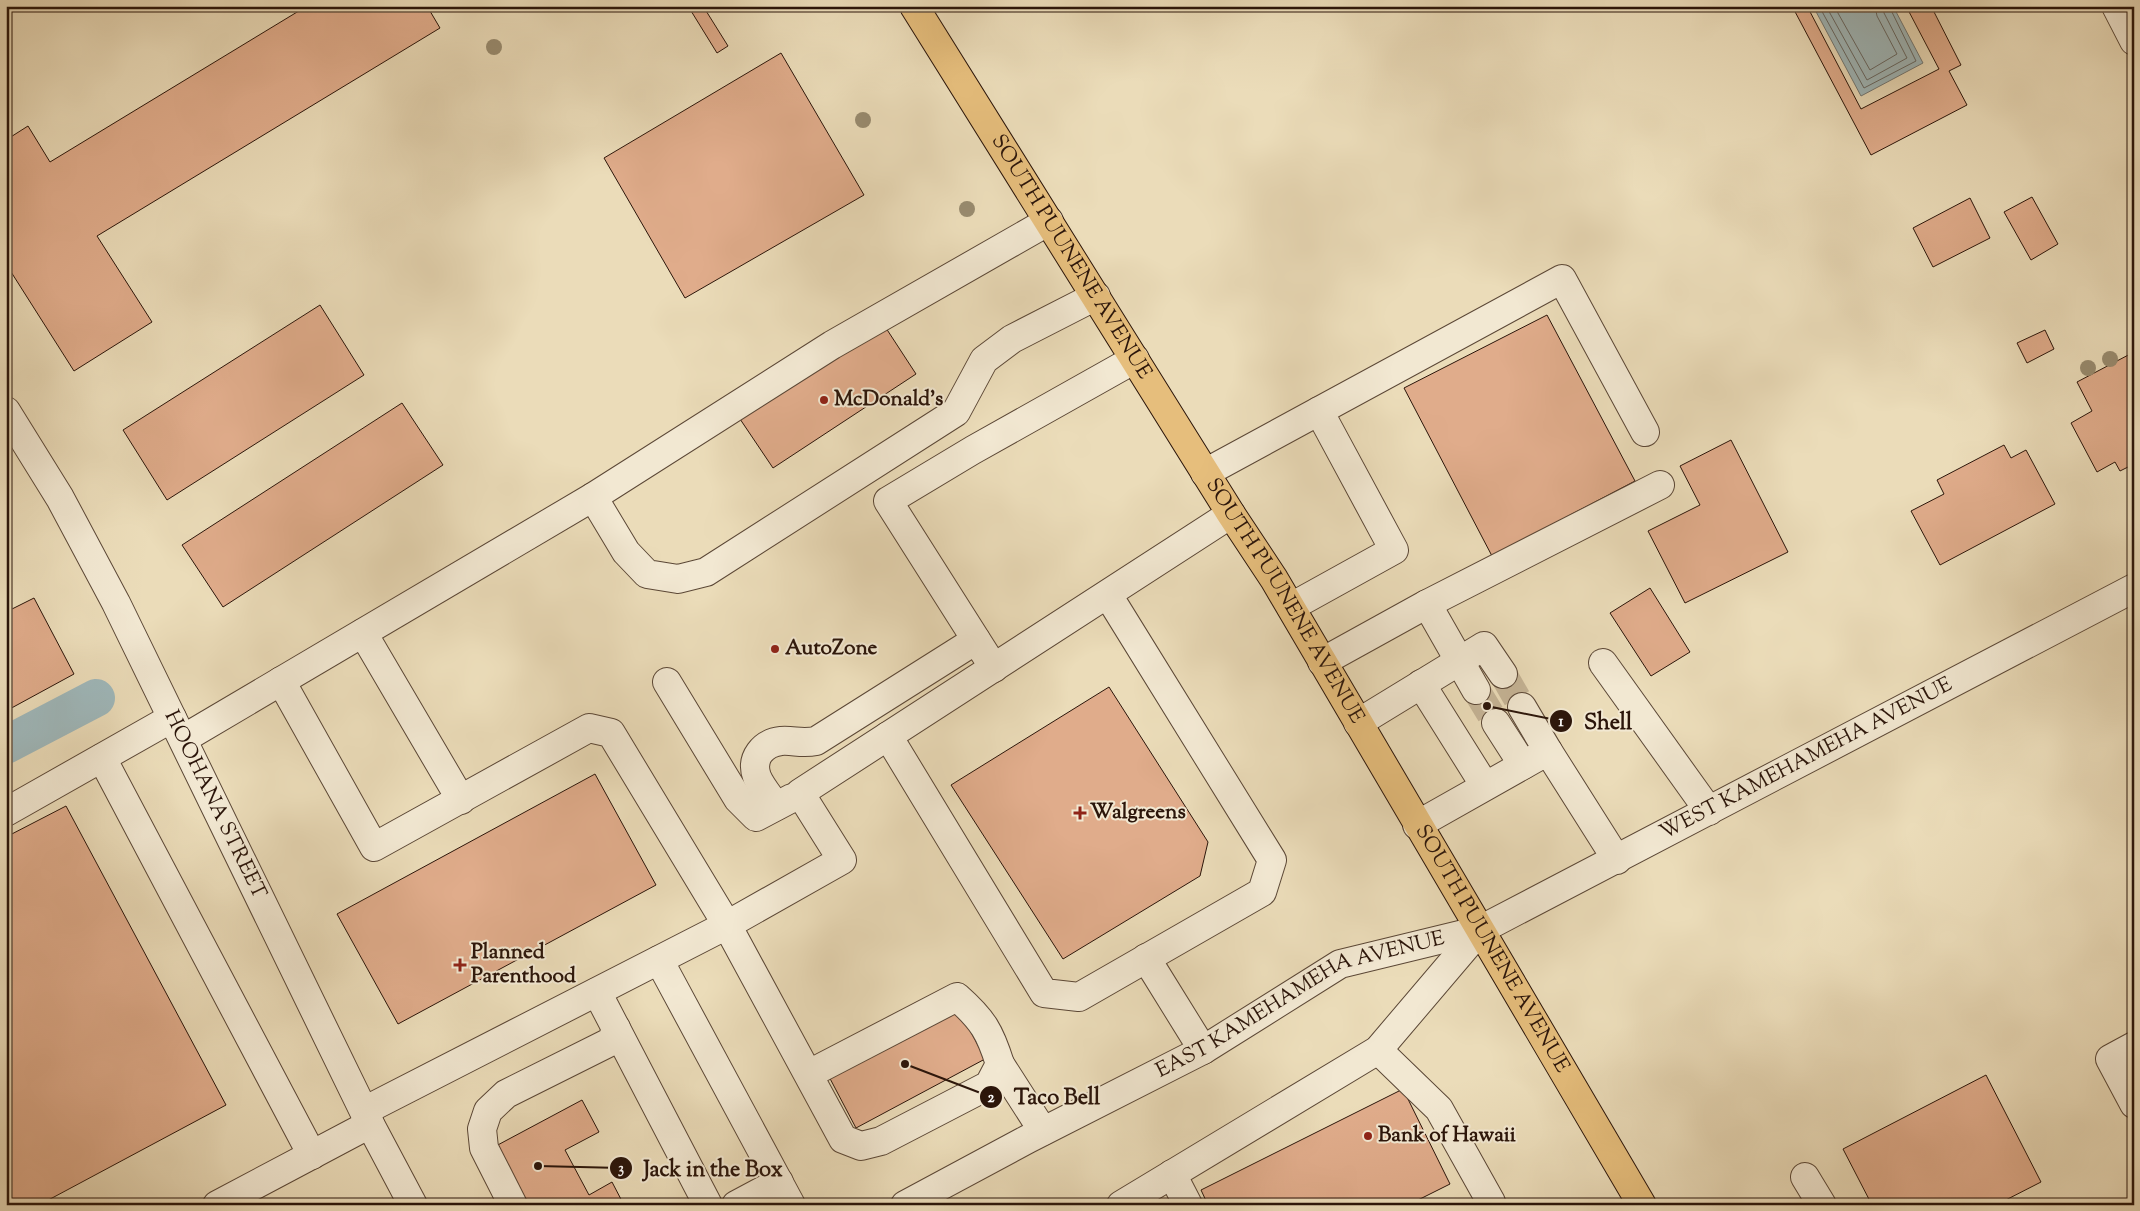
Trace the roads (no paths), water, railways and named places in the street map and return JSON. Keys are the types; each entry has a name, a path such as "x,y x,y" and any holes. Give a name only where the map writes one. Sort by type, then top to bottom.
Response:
{"main road":[{"name":"SOUTH PUUNENE AVENUE","path":"914,6 1290,607 1642,1205"}],"street":[{"path":"2116,6 2134,41"},
{"path":"6,812 102,758 177,729 281,681 593,497 832,345 1049,221"},
{"path":"1206,473 1562,279 1644,432"},
{"path":"593,497 626,552 646,574 678,579 706,572 956,412 984,360 1012,339 1096,296"},
{"path":"994,668 888,501 973,450 1135,360"},
{"path":"1290,607 1394,550 1319,410"},
{"name":"HOOHANA STREET","path":"6,411 60,498 116,603 367,1118 413,1205"},
{"path":"1322,662 1427,604 1660,485"},
{"path":"667,682 738,799 756,817 800,794 1231,514"},
{"name":"WEST KAMEHAMEHA AVENUE","path":"1480,930 2134,588"},
{"path":"888,736 1044,993 1079,997 1262,892 1272,860 1108,594"},
{"path":"1427,604 1476,690"},
{"path":"363,633 461,800"},
{"path":"776,806 757,776 755,762 760,751 771,743 783,741 803,744 816,741 976,640"},
{"path":"1358,723 1484,646 1503,674"},
{"path":"1603,663 1709,811"},
{"path":"281,681 374,847 589,728 611,733 727,925 843,1139 861,1146 881,1141 989,1085 1000,1064"},
{"path":"1421,684 1485,786"},
{"path":"1522,707 1617,860"},
{"path":"1496,723 1523,764"},
{"path":"1417,825 1548,751"},
{"path":"102,758 312,1155"},
{"path":"217,1205 312,1155 367,1118 597,992 727,925 842,860 800,794"},
{"name":"EAST KAMEHAMEHA AVENUE","path":"906,1205 1043,1131 1203,1050 1340,964 1480,930"},
{"name":"EAST KAMEHAMEHA AVENUE","path":"1121,1205 1378,1050 1480,930"},
{"path":"1146,958 1203,1050"},
{"path":"658,960 785,1193 736,1205"},
{"path":"597,992 708,1205"},
{"path":"809,1074 957,997 976,1013 986,1027 1000,1064 1043,1131"},
{"path":"513,1205 484,1148 482,1129 488,1111 506,1094 612,1041 616,1028"},
{"path":"2134,1046 2110,1059 2134,1104"},
{"path":"1378,1050 1439,1109 1490,1204"},
{"path":"1172,1174 1188,1205"},
{"path":"1805,1177 1822,1205"}],"water":[{"path":"1813,6 1893,6 1923,63 1861,96"}],"waterway":[{"path":"6,745 96,698"}],"tunnel":[{"path":"1503,674 1522,707"},
{"path":"1476,690 1496,723"}],"place":[{"name":"McDonald's","path":"824,400"},
{"name":"AutoZone","path":"775,649"},
{"name":"Shell","path":"1487,706"},
{"name":"Walgreens","path":"1080,813"},
{"name":"Planned Parenthood","path":"460,965"},
{"name":"Taco Bell","path":"905,1064"},
{"name":"Bank of Hawaii","path":"1368,1136"},
{"name":"Jack in the Box","path":"538,1166"}]}
